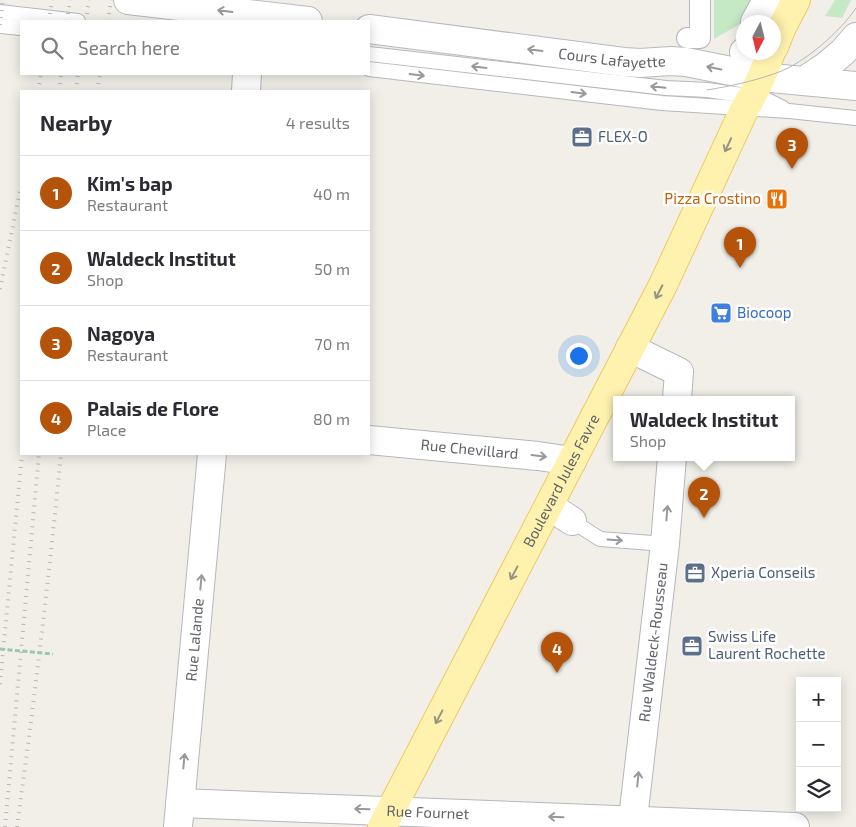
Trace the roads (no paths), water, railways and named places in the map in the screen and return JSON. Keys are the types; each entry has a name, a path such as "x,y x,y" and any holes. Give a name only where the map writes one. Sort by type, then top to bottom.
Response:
{"main road":[{"path":"781,30 796,0"},
{"name":"Boulevard Jules Favre","path":"386,819 663,285 754,96 768,60"}],"street":[{"path":"128,0 253,18 290,20"},
{"path":"687,38 700,38 700,0"},
{"path":"760,15 767,0"},
{"name":"Cours Lafayette","path":"370,29 624,62 686,62 754,96 804,81 856,86"},
{"path":"804,81 824,68 843,52 856,37"},
{"path":"746,60 754,96"},
{"path":"246,90 247,75"},
{"path":"630,348 679,372 677,396"},
{"name":"Rue Chevillard","path":"370,440 572,461"},
{"name":"Rue Lalande","path":"179,815 212,455"},
{"name":"Rue Waldeck-Rousseau","path":"633,824 672,461"},
{"path":"549,506 572,521"},
{"name":"Rue Fournet","path":"179,815 795,827"}],"lane":[{"path":"0,12 69,20"},
{"path":"0,26 20,28"},
{"path":"370,54 666,88 707,90 754,96 789,111 856,118"},
{"path":"370,69 662,103 714,106 754,96 789,111"},
{"path":"572,521 600,539 664,544"}],"tram line":[{"path":"707,90 752,81 789,68 832,36 856,8"}],"railway":[{"path":"0,25 3,0"},
{"path":"49,20 52,0"},
{"path":"67,20 70,0"},
{"path":"86,20 89,0"},
{"path":"108,20 111,0"},
{"path":"38,90 41,75"},
{"path":"59,90 61,75"},
{"path":"76,90 78,75"},
{"path":"97,90 100,75"},
{"path":"0,289 20,191"},
{"path":"0,684 22,455"},
{"path":"5,827 39,455"},
{"path":"17,827 41,640 61,455"}],"place":[{"name":"FLEX-O","path":"582,137"},
{"name":"Nagoya","path":"792,169"},
{"name":"Pizza Crostino","path":"777,199"},
{"name":"Kim's bap","path":"740,268"},
{"name":"Biocoop","path":"721,313"},
{"name":"Waldeck Institut","path":"704,518"},
{"name":"Xperia Conseils","path":"695,573"},
{"name":"Swiss Life Laurent Rochette","path":"692,646"},
{"name":"Palais de Flore","path":"557,673"}]}
